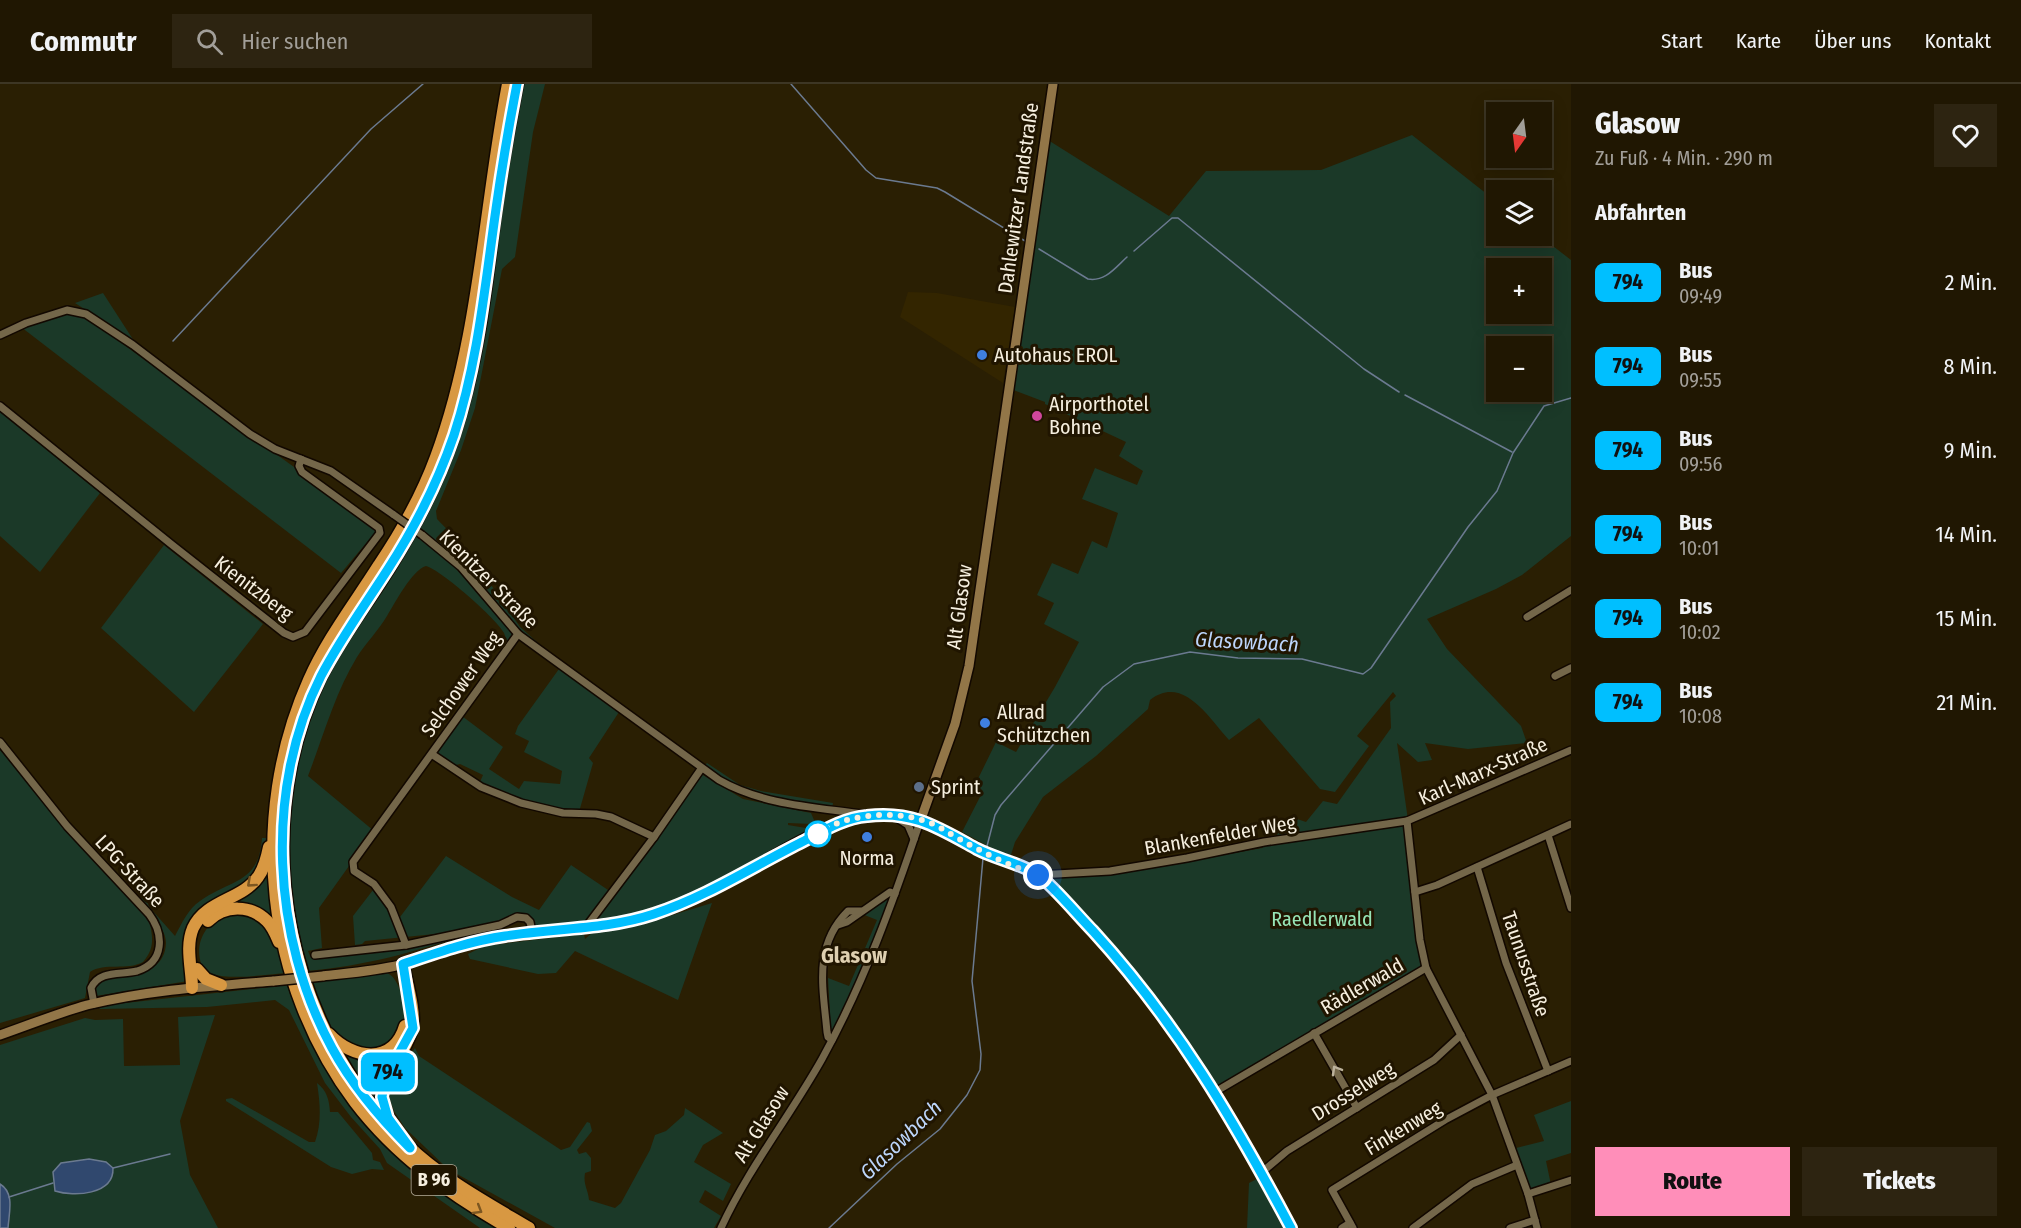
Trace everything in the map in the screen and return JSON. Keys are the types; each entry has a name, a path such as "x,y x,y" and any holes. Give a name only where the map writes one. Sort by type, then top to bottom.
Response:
{"highway":[{"name":"B 96","path":"508,84 466,351 447,425 435,460 412,510 382,561 330,640 310,677 296,710 283,753 273,831 276,905 284,951 309,1025 326,1059 356,1103 404,1155 437,1184 509,1228"},
{"name":"B 96","path":"517,84 501,173 475,353 454,434 419,516 388,569 337,646 320,680 299,734 290,771 282,843 288,908 301,969 320,1024 333,1050 364,1096 410,1148 460,1187 529,1228"},
{"path":"196,988 190,951 193,929 213,906 242,891 257,879 273,831"},
{"path":"196,988 197,944 201,931 212,917 228,909 242,908 256,912 269,922 284,951"},
{"path":"320,1024 336,1041 354,1053 375,1054 391,1047 400,1037 406,1017 399,965"},
{"path":"399,965 413,1028 385,1079 382,1097 388,1118 410,1148"},
{"path":"197,969 206,979 220,985"}],"street":[{"name":"Dahlewitzer Landstraße","path":"1020,316 1053,84"},
{"name":"Kienitzer Straße","path":"0,335 67,310 79,311 134,345 250,434 275,449 341,476 394,514 461,567 518,634 701,769 745,794 835,812 868,815"},
{"name":"Alt Glasow","path":"721,1228 732,1205 832,1040 874,951 955,724 968,669 1020,316"},
{"name":"Kienitzberg","path":"0,406 284,633 293,636 305,632 380,533 379,528 302,472 299,466 301,459"},
{"path":"1527,617 1571,590"},
{"name":"Selchower Weg","path":"406,945 391,907 374,884 354,871 353,862 433,755 518,634"},
{"path":"1555,676 1571,668"},
{"name":"LPG-Straße","path":"0,742 67,826 149,914 159,931 159,948 152,960 139,970 98,979 91,988 93,1004"},
{"name":"Karl-Marx-Straße","path":"1407,821 1571,750"},
{"name":"Selchower Weg","path":"433,755 481,787 521,803 563,813 611,817 654,837"},
{"path":"586,927 654,837 701,769"},
{"path":"835,812 836,825"},
{"path":"0,1035 93,1004 196,988 323,976 399,965 472,943 531,932 586,927 640,918 694,898 836,825 868,815 921,819 985,853 1038,875 1084,922 1139,983 1215,1092 1291,1228"},
{"path":"894,816 908,825 914,839"},
{"path":"1407,821 1420,940 1426,968 1492,1095 1528,1194 1536,1224 1510,1228"},
{"name":"Blankenfelder Weg","path":"1038,875 1110,871 1264,842 1407,821"},
{"path":"1415,891 1437,885 1571,824"},
{"path":"1548,835 1571,908"},
{"name":"Taunusstraße","path":"1477,867 1506,963 1548,1071"},
{"path":"832,1040 828,1038 827,1032 822,971 825,945 848,911 861,911 890,892 895,894"},
{"path":"315,955 406,945 500,925 517,917 526,918 530,922 531,932"},
{"name":"Rädlerwald","path":"1215,1092 1426,968"},
{"name":"Rädlerwald","path":"1314,1033 1357,1108"},
{"name":"Drosselweg","path":"1261,1173 1287,1151 1434,1060 1461,1035"},
{"name":"Finkenweg","path":"1351,1226 1332,1190 1445,1120 1492,1095 1571,1061"},
{"path":"1413,1228 1472,1184 1517,1165"},
{"path":"1528,1194 1571,1180"},
{"path":"1342,1228 1351,1226"}],"shaded area":[{"path":"908,292 937,293 1015,307 1003,383 900,317"}],"green space":[{"path":"522,84 545,84 533,132 515,257 502,269 475,408 436,511 437,519 467,550 520,627 545,649 522,634 464,566 419,528 494,269"},
{"name":"Raedlerwald","path":"1412,135 1486,193 1486,246 1552,245 1571,260 1571,536 1522,575 1427,619 1447,649 1521,726 1527,743 1468,749 1425,743 1432,760 1418,762 1397,743 1408,820 1423,967 1215,1088 1200,1064 1051,882 1053,878 1142,870 1262,848 1294,818 1306,822 1323,801 1337,804 1391,728 1390,702 1396,696 1393,692 1357,736 1369,746 1335,792 1320,789 1259,718 1229,740 1194,702 1184,695 1173,692 1162,693 1150,700 1148,709 1096,756 1043,797 1015,842 1010,858 962,832 982,793 974,787 996,742 1016,752 1079,642 1044,624 1054,603 1037,595 1052,563 1078,574 1092,541 1107,548 1118,513 1082,499 1095,468 1137,485 1143,471 1119,456 1126,442 1045,402 1011,389 1017,353 1022,354 1023,347 1018,344 1048,140 1169,216 1206,171 1321,170"},
{"path":"103,293 134,341 75,303"},
{"path":"66,312 81,314 379,528 341,573 21,327"},
{"path":"0,412 100,493 40,572 0,536"},
{"path":"415,535 453,565 513,635 506,647 504,633 491,617 455,585 426,566 410,580 357,657 336,700 308,776 374,831 319,908 322,948 308,951 311,958 383,951 470,934 389,957 349,966 306,971 293,906 287,857 288,816 296,765 311,715 331,668"},
{"path":"164,545 263,624 194,712 101,628"},
{"path":"559,669 619,712 589,758 593,763 579,812 540,806 479,784 483,775 460,764 456,765 437,754 462,716 503,747 489,769 519,789 524,781 560,784 562,771 524,752 529,741 515,734 518,726"},
{"path":"0,750 69,833 149,920 152,937 150,952 143,962 130,966 102,967 90,972 85,998 0,1023"},
{"path":"707,763 740,785 761,791 833,803 832,809 759,796 739,789 702,768"},
{"path":"703,775 743,799 811,813 814,820 821,820 822,824 814,827 812,824 788,823 788,825 812,829 696,891 641,912 593,922 529,928 527,915 518,914 498,923 455,932 365,941 355,945 353,916 373,890 397,921 446,856 512,897 539,910 571,865 614,894 697,776"},
{"path":"262,838 267,838 266,849 258,874 194,922 188,981 96,996 93,993 99,984 108,978 144,970 155,965 163,957 166,943 164,933 146,908 137,886 151,909 175,936 196,904 249,872 260,853"},
{"path":"269,860 275,930 268,920 248,908 226,907 216,911 207,918 196,939 196,971 194,971 193,943 200,922 219,906 253,885"},
{"path":"890,897 870,951 831,1034 828,978 849,986 877,920 862,914"},
{"path":"712,903 678,1000 575,951 556,973 538,974 470,959 468,954 484,946 584,934 585,939 593,932 640,925"},
{"path":"226,913 255,915 274,937 285,973 228,977 212,974 208,976 200,958 201,940 210,925"},
{"path":"387,973 396,982 402,997 404,1020 402,1026 387,1046 355,1051 332,1032 310,983"},
{"path":"287,985 319,1056 338,1086 383,1141 436,1188 496,1228 480,1228 387,1163 380,1149 325,1083 289,1010 275,1000 207,1007 100,1009 98,1006"},
{"path":"411,1013 383,1112 362,1087 340,1048 344,1052 396,1046"},
{"path":"215,1015 180,1121 190,1175 218,1228 8,1228 9,1198 5,1188 0,1184 0,1045 85,1018 123,1019 124,1066 180,1065 178,1017","holes":["89,1159 106,1162 97,1191 90,1191 61,1163"]},
{"path":"415,1048 419,1056 561,1150 570,1147 587,1122 590,1123 592,1131 577,1150 579,1154 586,1152 591,1158 591,1171 585,1173 589,1200 615,1208 621,1203 650,1150 655,1135 666,1131 684,1115 685,1108 723,1133 703,1145 694,1162 731,1184 723,1201 705,1190 699,1202 721,1216 714,1228 555,1228 448,1169 405,1128 394,1111 389,1097 392,1082"},
{"path":"317,1083 327,1096 330,1112 338,1112 372,1153 373,1160 380,1162 384,1170 372,1169 352,1174 331,1167 226,1101 232,1098 309,1142 315,1142 320,1112"},
{"path":"1571,1101 1571,1153 1546,1161 1551,1185 1529,1191 1516,1148 1544,1141 1534,1115"},
{"path":"1257,1179 1283,1228 1247,1228 1249,1183"}],"water":[{"path":"89,1159 106,1162 113,1168 112,1177 107,1184 92,1192 72,1194 55,1191 53,1172 61,1163"},
{"path":"0,1184 5,1188 9,1198 8,1228 0,1228"}],"waterway":[{"path":"173,341 371,129 423,84"},
{"path":"791,84 866,170 876,178 937,188 1025,241"},
{"path":"1134,251 1172,218 1178,218 1364,369 1399,392"},
{"path":"1039,249 1088,279 1105,276 1127,257"},
{"path":"1405,395 1512,452"},
{"name":"Glasowbach","path":"986,850 995,815 1001,805 1103,687 1134,664 1190,652 1238,658 1302,659 1363,674 1371,668 1468,527 1497,491 1513,453 1544,406 1571,398"},
{"name":"Glasowbach","path":"829,1228 897,1164 940,1129 967,1095 980,1070 981,1054 972,981 983,858"},
{"path":"113,1168 170,1154"},
{"path":"9,1197 53,1183"}],"bus line":[{"name":"794","path":"517,84 508,128 475,353 454,434 419,516 388,569 337,646 320,680 299,734 286,795 282,843 284,876 294,944 320,1024 333,1050 364,1096 410,1148 388,1118 382,1097 385,1079 413,1028 403,964 456,947 505,936 605,925 655,914 711,891 803,841 850,819 868,815 910,817 921,819 982,852 1038,875 1084,922 1139,983 1197,1063 1238,1130 1291,1228"}],"place":[{"name":"Autohaus EROL","path":"982,355"},
{"name":"Airporthotel Bohne","path":"1037,416"},
{"name":"Allrad Schützchen","path":"985,723"},
{"name":"Sprint","path":"919,787"},
{"name":"Norma","path":"867,837"}],"district":[{"name":"Glasow","path":"854,955"}],"route":[{"path":"818,834 850,819 868,815 921,819 982,852 1038,875"}]}
